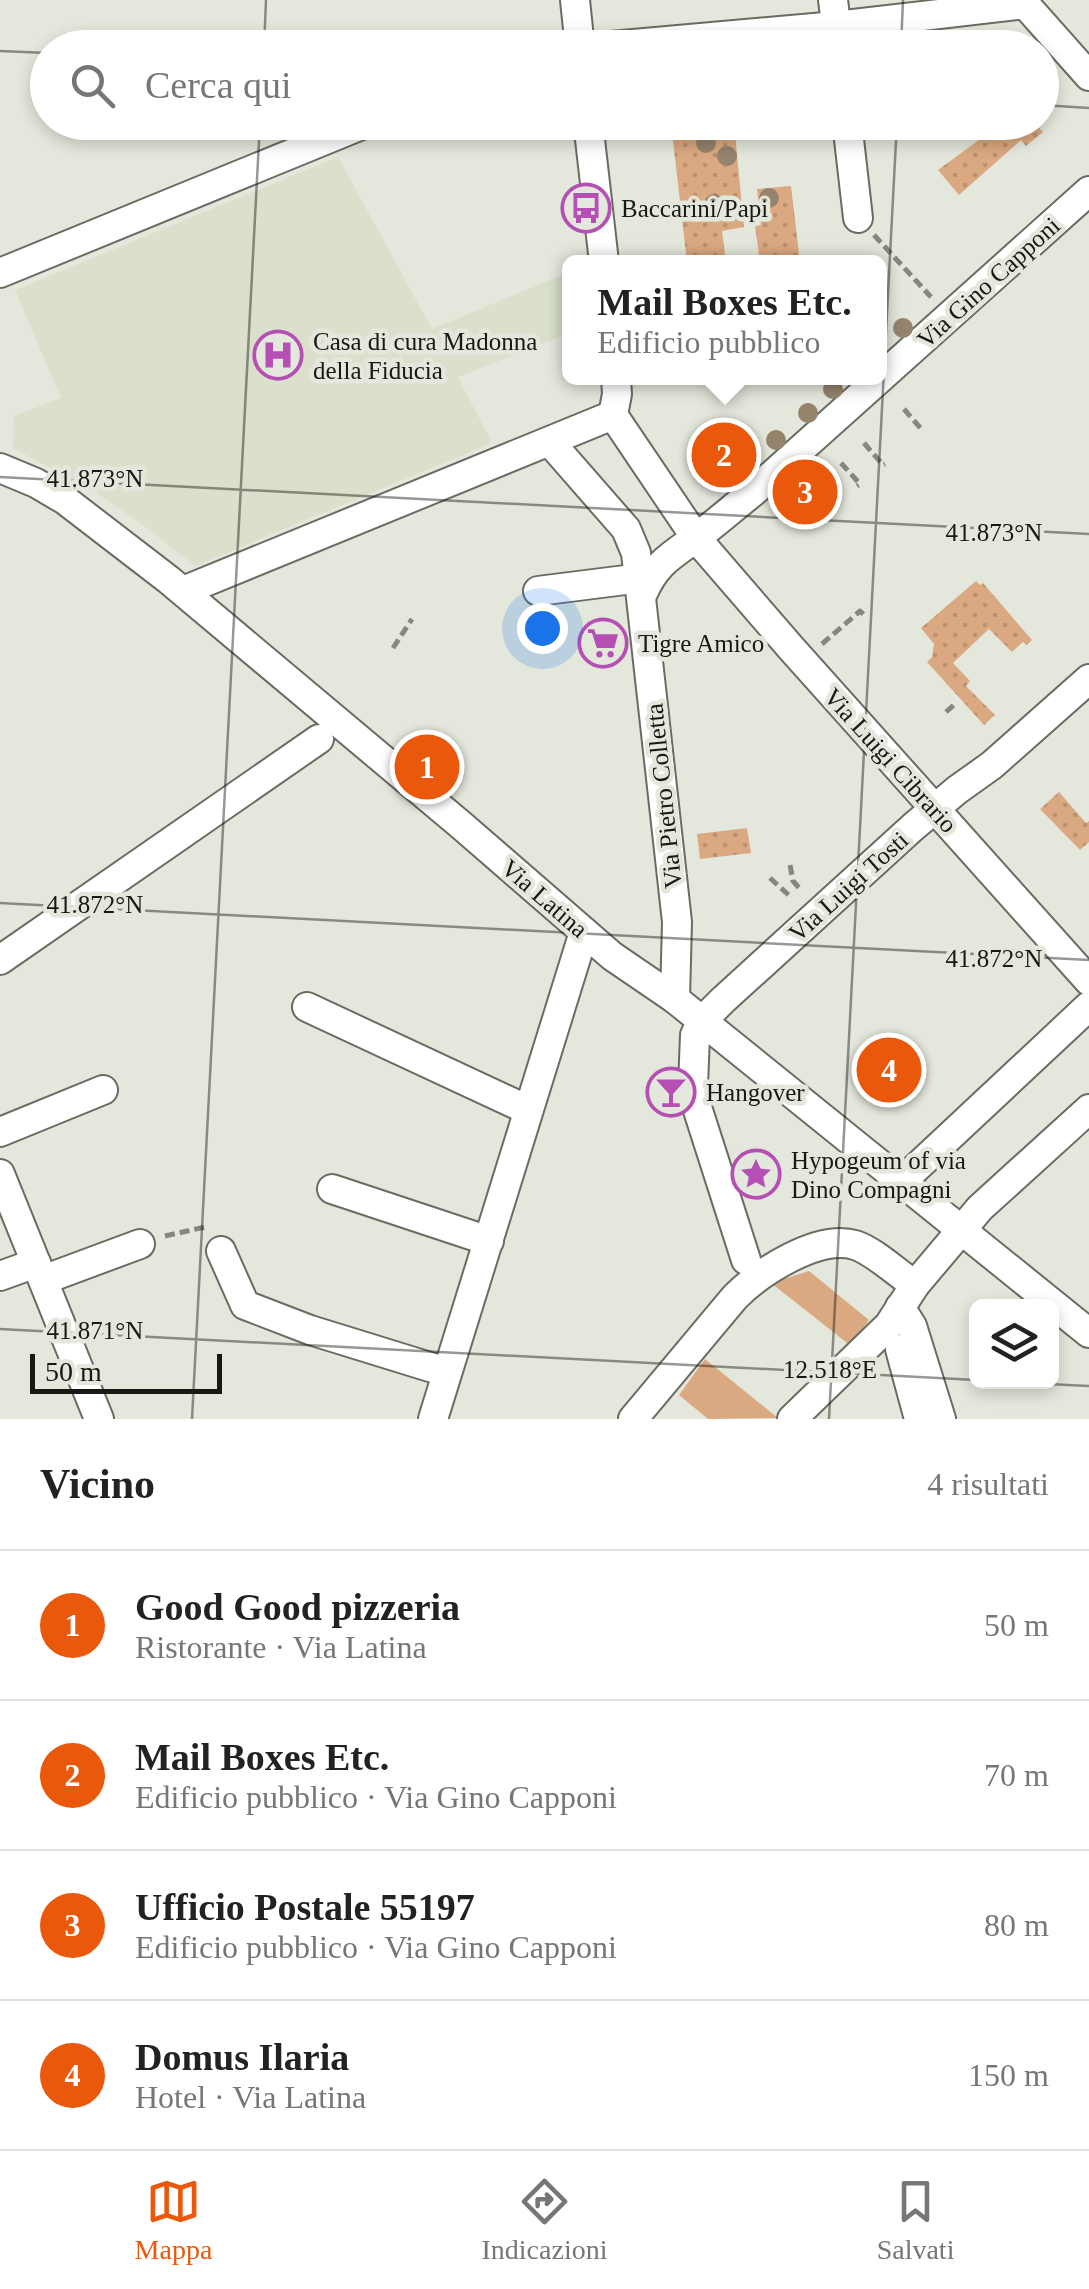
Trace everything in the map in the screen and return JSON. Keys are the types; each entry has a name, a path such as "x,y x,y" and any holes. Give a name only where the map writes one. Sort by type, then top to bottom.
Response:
{"street":[{"path":"575,0 578,30"},
{"path":"774,30 1025,2 1049,30"},
{"path":"1059,41 1089,76"},
{"path":"0,273 324,140"},
{"path":"590,140 603,255"},
{"path":"849,140 858,218"},
{"name":"Via Gino Capponi","path":"887,372 1089,191"},
{"path":"182,590 614,415 616,385"},
{"name":"Via Gino Capponi","path":"646,581 671,554 753,492 872,385"},
{"name":"Via Luigi Cibrario","path":"614,415 696,538 1089,981"},
{"name":"Via Pietro Colletta","path":"550,442 626,530 646,581 650,684 677,922 675,998"},
{"name":"Via Latina","path":"0,468 65,500 182,590 612,956 675,998 1089,1333"},
{"path":"538,591 646,581"},
{"name":"Via Luigi Tosti","path":"702,1021 935,809 992,766 1089,679"},
{"path":"0,960 319,739"},
{"path":"433,1419 584,932"},
{"path":"901,1182 1089,1006"},
{"path":"307,1008 528,1110"},
{"path":"702,1021 693,1048 694,1096 746,1260"},
{"path":"0,1132 103,1090"},
{"path":"792,1419 901,1306 980,1208 1089,1108"},
{"path":"0,1174 99,1419"},
{"path":"332,1189 488,1242"},
{"path":"633,1419 752,1280 784,1260 841,1243 864,1249 901,1306 912,1326 941,1419"},
{"path":"0,1276 39,1272 140,1244"},
{"path":"221,1251 246,1306 446,1372"},
{"path":"901,1306 905,1364 919,1419"}],"path":[{"path":"858,218 949,316"},
{"path":"904,410 920,432"},
{"path":"864,444 885,464"},
{"path":"841,463 858,486"},
{"path":"816,649 860,611 864,615"},
{"path":"393,648 412,619"},
{"path":"946,712 955,704"},
{"path":"790,865 793,881 801,890"},
{"path":"770,878 792,898"}],"shaded area":[{"path":"673,140 736,140 744,227 722,231 725,255 686,255"},
{"path":"979,140 1021,140 959,195 938,170"},
{"name":"Casa di cura Madonna della Fiducia","path":"338,157 432,329 562,275 562,336 458,377 492,443 195,566 95,492 13,448 14,416 61,398 15,290"},
{"path":"791,186 799,255 759,255 755,226 761,225 757,189"},
{"path":"976,581 983,583 1032,640 1012,652 989,629 953,663 970,681 966,686 995,715 984,725 927,662 934,644 921,628"},
{"path":"1059,792 1086,823 1089,821 1089,842 1080,850 1040,809"},
{"path":"747,828 751,853 700,859 697,834"},
{"path":"809,1271 869,1320 851,1346 771,1283"},
{"path":"705,1359 778,1418 708,1419 679,1395"}],"place":[{"name":"Baccarini/Papi","path":"586,208"},
{"name":"Casa di cura Madonna della Fiducia","path":"278,355"},
{"name":"Mail Boxes Etc.","path":"724,455"},
{"name":"Ufficio Postale 55197","path":"805,492"},
{"name":"Tigre Amico","path":"603,643"},
{"name":"Good Good pizzeria","path":"427,767"},
{"name":"Domus Ilaria","path":"889,1070"},
{"name":"Hangover","path":"671,1092"},
{"name":"Hypogeum of via Dino Compagni","path":"756,1174"}]}
